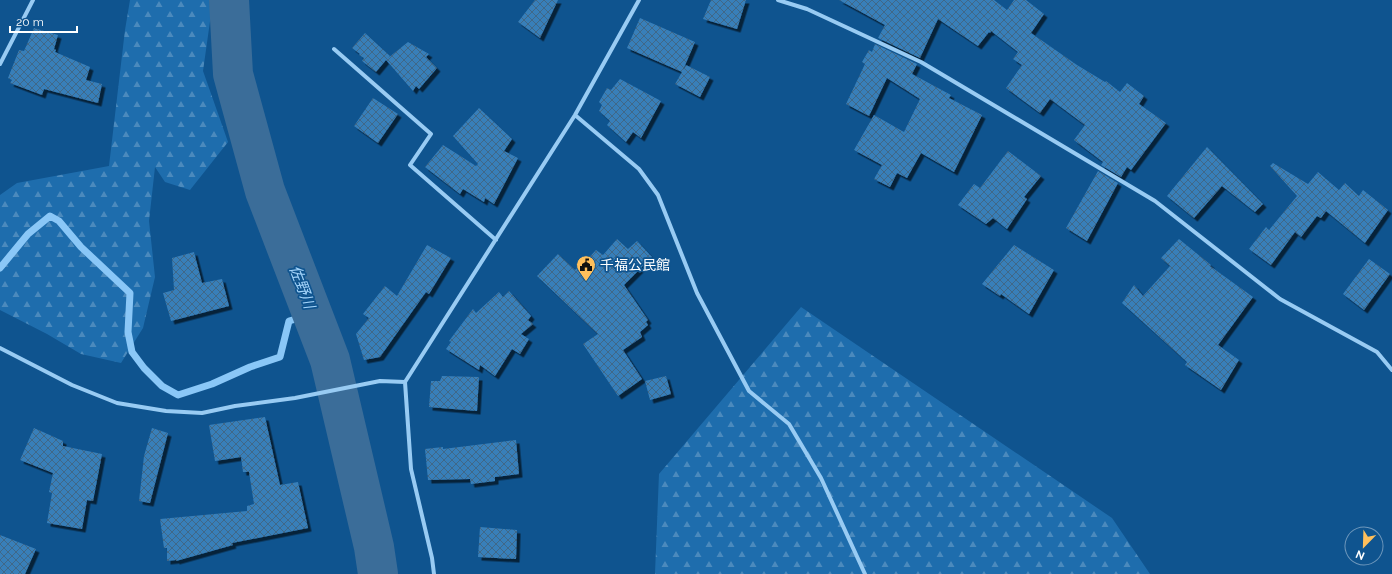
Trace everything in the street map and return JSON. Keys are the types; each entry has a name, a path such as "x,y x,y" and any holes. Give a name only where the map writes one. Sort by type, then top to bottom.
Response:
{"street":[{"path":"0,64 33,0"},
{"path":"434,574 432,558 411,469 405,382 575,115 639,0"},
{"path":"778,0 808,9 921,62 1155,201 1280,299 1377,352 1392,370"},
{"path":"334,49 431,134 410,165 496,240"},
{"path":"575,115 639,170 658,195 697,293 749,391 789,424 821,478 864,574"},
{"path":"0,348 72,385 117,402 166,411 202,413 235,406 295,398 380,381 405,382"}],"green space":[{"path":"130,0 213,0 203,71 228,142 190,190 165,182 155,167 149,221 155,277 143,328 121,363 81,354 47,334 0,310 0,195 17,183 109,166"},
{"path":"801,307 1112,518 1150,574 655,574 659,474"}],"building":[{"path":"535,0 558,0 540,38 518,22"},
{"path":"711,0 746,0 737,29 703,19"},
{"path":"839,0 994,0 1007,10 1014,0 1026,0 1044,14 1031,33 1077,65 1105,82 1106,81 1120,92 1127,83 1144,96 1139,104 1166,123 1131,170 1127,167 1121,177 1101,165 1103,162 1074,140 1085,125 1050,99 1040,113 1006,88 1022,65 1013,59 1018,52 991,31 978,46 938,19 920,58 878,38 885,25"},
{"path":"640,18 695,42 683,70 686,65 710,77 700,97 675,84 682,72 627,48"},
{"path":"34,28 58,35 54,49 56,50 55,52 90,67 86,80 102,84 98,103 44,89 42,95 10,83 12,80 8,78 19,50 24,51"},
{"path":"365,33 390,56 388,58 408,42 429,54 426,57 437,68 419,89 416,86 413,91 386,60 376,72 362,61 364,58 352,48"},
{"path":"875,44 917,64 912,74 951,95 949,98 982,115 954,172 921,153 907,178 897,173 890,187 874,179 882,165 854,150 874,115 904,132 920,99 887,78 869,116 846,104 865,64 862,62 869,50 872,52"},
{"path":"620,79 661,101 641,138 633,132 626,142 607,125 610,121 599,111 602,105 599,102 607,88 611,90"},
{"path":"373,98 398,114 378,143 354,126"},
{"path":"479,108 512,139 504,151 518,158 494,204 485,198 484,202 463,189 460,194 425,167 443,145 476,166 478,164 453,136"},
{"path":"1207,147 1263,204 1255,212 1222,186 1194,218 1167,196"},
{"path":"1008,151 1041,176 1024,197 1027,199 1007,229 993,218 986,224 958,205 974,184 980,188"},
{"path":"1273,163 1308,184 1318,172 1339,190 1345,183 1359,196 1363,190 1388,210 1365,243 1326,211 1321,218 1317,216 1301,237 1295,232 1271,265 1249,249 1266,227 1269,230 1297,196 1270,166"},
{"path":"1098,171 1118,183 1087,241 1066,228"},
{"path":"617,239 628,249 637,241 652,257 624,285 648,320 646,322 648,325 640,332 642,337 623,350 642,379 618,396 583,344 598,334 537,276 558,254 575,270 596,250 603,255"},
{"path":"1179,239 1211,265 1210,266 1253,297 1218,345 1239,360 1221,390 1185,365 1187,362 1122,303 1134,285 1143,296 1170,266 1161,258"},
{"path":"427,245 451,258 429,294 426,292 380,357 364,360 356,334 369,318 363,314 385,286 397,296"},
{"path":"1014,245 1054,270 1029,314 1001,294 1000,296 982,284"},
{"path":"194,252 202,283 222,279 229,306 171,321 163,293 174,290 172,258"},
{"path":"1369,259 1390,274 1364,310 1343,294"},
{"path":"509,291 531,316 528,320 533,324 521,334 529,339 520,354 512,349 495,376 480,365 479,370 446,349 451,342 449,341 473,309 476,313 499,292 503,297"},
{"path":"442,376 479,377 477,411 429,407 431,381 440,381"},
{"path":"666,376 671,394 650,400 645,381"},
{"path":"265,417 280,485 298,482 308,528 232,543 233,545 176,561 167,561 167,548 164,548 160,519 247,511 247,506 254,504 249,472 243,472 241,457 215,461 209,425"},
{"path":"34,428 63,441 63,446 102,454 93,501 87,500 82,529 47,523 52,493 49,492 53,473 20,460"},
{"path":"152,428 168,433 150,503 139,501 144,456"},
{"path":"516,440 519,474 495,477 495,481 471,484 470,479 428,480 425,449 443,447 443,449"},
{"path":"480,527 517,530 516,559 478,557"},
{"path":"0,535 36,549 25,574 0,574"}],"waterway":[{"name":"佐野川","path":"229,0 233,74 265,191 330,360 374,547 378,574"},
{"path":"0,268 28,234 50,216 59,221 81,247 130,293 128,332 132,352 144,368 162,386 178,395 212,384 250,367 280,357 289,321 313,314"}],"place":[{"name":"千福公民館","path":"586,282"}]}
